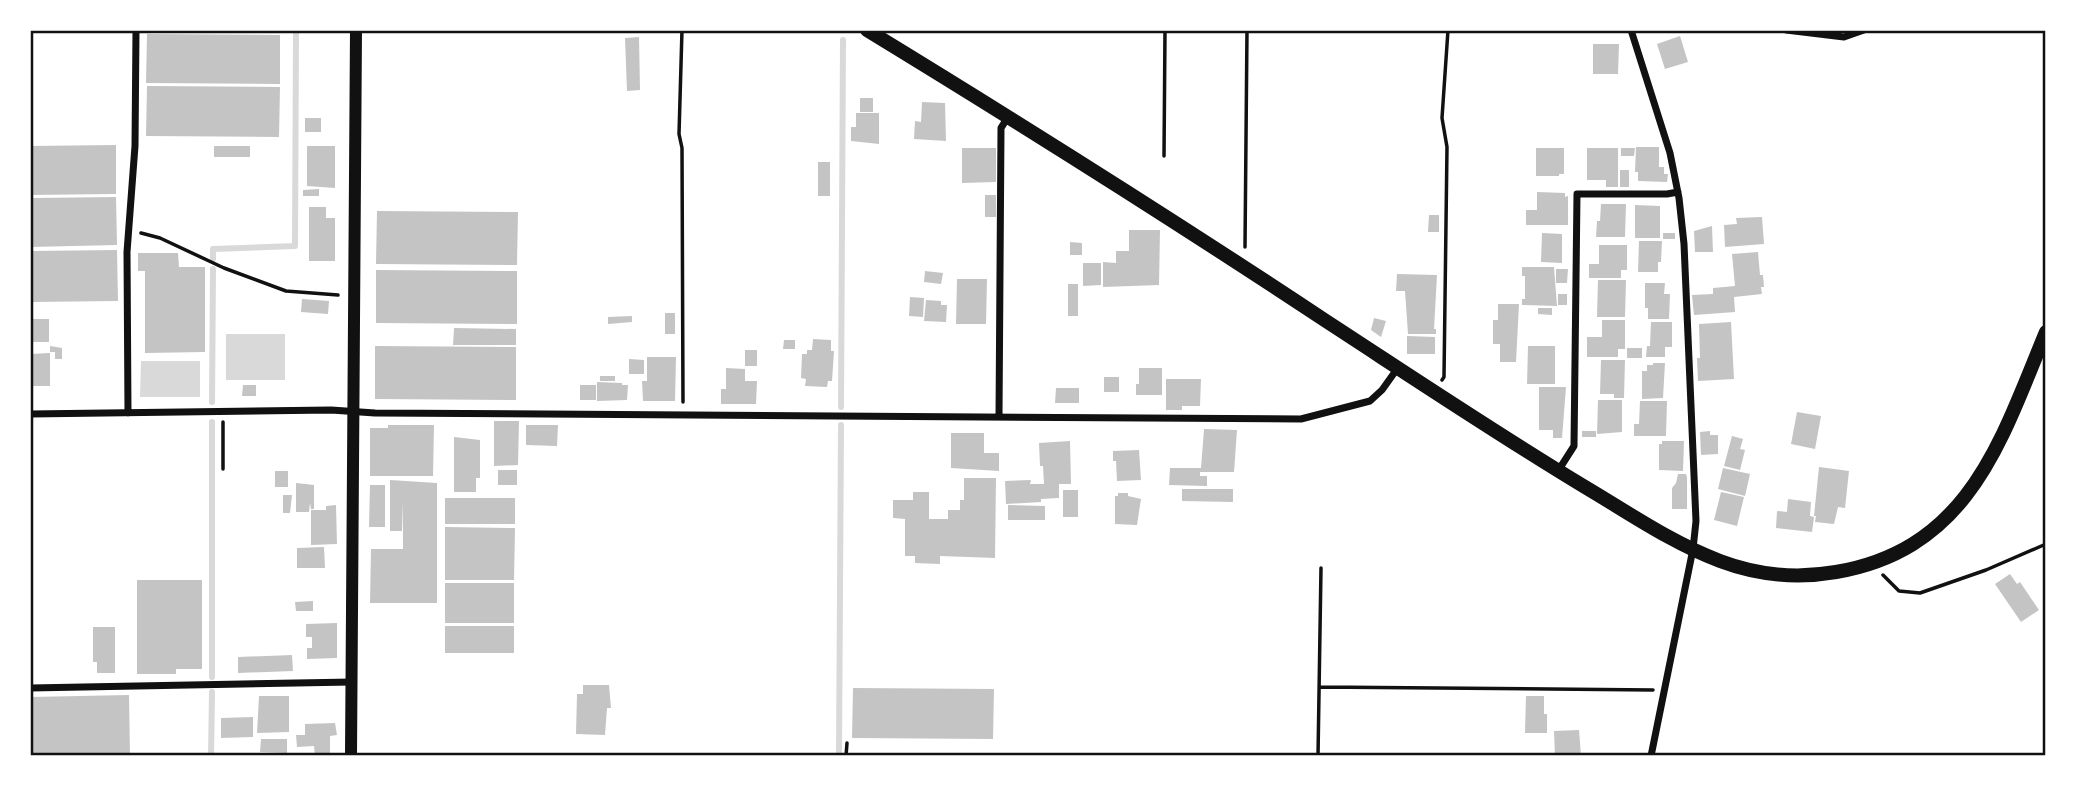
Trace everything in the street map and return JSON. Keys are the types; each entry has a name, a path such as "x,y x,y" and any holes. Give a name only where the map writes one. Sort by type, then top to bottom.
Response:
{"main road":[{"path":"351,756 356,30"},
{"path":"867,30 1008,117 1558,471 1693,549 1740,568 1788,576 1837,572 1873,562 1905,548 1926,534 1954,510 1977,482 2001,440 2046,332"}],"street":[{"path":"128,413 128,230 135,146 136,30"},
{"path":"1631,30 1670,153 1678,192 1684,244 1696,521 1693,549 1651,756"},
{"path":"1786,30 1844,37 1864,30"},
{"path":"999,417 1000,128 1008,117"},
{"path":"1558,471 1573,446 1577,194 1678,192"},
{"path":"30,414 353,412 1301,419 1370,401 1397,369"},
{"path":"30,688 352,682"}],"path":[{"path":"682,30 679,134 682,148 683,415"},
{"path":"1164,156 1165,30"},
{"path":"1245,249 1248,30"},
{"path":"1433,393 1444,377 1447,146 1442,118 1448,30"},
{"path":"128,230 160,238 224,268 286,290 354,296"},
{"path":"223,412 223,469"},
{"path":"1873,562 1876,569 1899,592 1920,593 1986,570 2046,544"},
{"path":"1318,756 1321,568"},
{"path":"1319,687 1664,692"},
{"path":"846,756 847,743"}],"shaded area":[{"path":"226,334 285,334 285,380 226,380"},
{"path":"141,361 200,361 200,397 140,397"}],"building":[{"path":"147,34 280,35 280,84 146,83"},
{"path":"1680,36 1688,62 1665,69 1657,44"},
{"path":"639,37 640,90 627,91 625,38"},
{"path":"1593,44 1619,44 1618,74 1593,74"},
{"path":"147,86 280,87 279,137 146,136"},
{"path":"860,98 873,98 873,112 860,112"},
{"path":"922,102 945,103 946,141 914,139 915,121 921,122"},
{"path":"856,113 879,113 879,144 851,141 851,127 856,127"},
{"path":"305,118 321,118 321,132 305,132"},
{"path":"116,145 116,194 30,195 30,146"},
{"path":"214,146 250,146 250,157 214,157"},
{"path":"307,146 335,146 335,188 307,186"},
{"path":"1636,147 1659,147 1659,167 1664,167 1664,174 1668,174 1667,182 1638,181 1638,172 1635,172"},
{"path":"962,148 996,148 996,182 962,183"},
{"path":"1536,148 1564,148 1564,174 1536,176"},
{"path":"1587,148 1618,148 1618,187 1606,187 1606,180 1587,180"},
{"path":"1621,148 1635,148 1634,156 1621,156"},
{"path":"818,162 830,162 830,196 818,196"},
{"path":"1620,170 1629,170 1629,187 1620,187"},
{"path":"319,189 319,196 303,196 303,190"},
{"path":"1537,192 1565,193 1565,197 1568,196 1568,225 1526,225 1526,210 1537,210"},
{"path":"985,195 996,195 996,217 985,217"},
{"path":"116,197 117,245 30,247 30,198"},
{"path":"1601,204 1626,204 1625,237 1596,237"},
{"path":"1635,205 1660,206 1660,238 1635,238"},
{"path":"309,207 326,207 326,218 335,218 335,261 309,261"},
{"path":"377,211 518,212 517,265 376,264"},
{"path":"1429,215 1439,215 1439,232 1428,232"},
{"path":"1762,217 1764,244 1725,247 1724,225 1737,224 1736,218"},
{"path":"1712,226 1713,252 1695,252 1694,231"},
{"path":"1129,230 1160,230 1159,285 1103,287 1103,262 1116,263 1116,251 1129,251"},
{"path":"1542,233 1562,234 1562,263 1541,262"},
{"path":"1663,233 1675,233 1675,239 1663,239"},
{"path":"1639,241 1662,241 1658,272 1638,272"},
{"path":"1070,242 1082,243 1082,255 1070,255"},
{"path":"1599,245 1627,245 1627,270 1621,270 1621,278 1589,278 1589,264 1599,264"},
{"path":"117,250 118,301 30,302 30,251"},
{"path":"1758,252 1760,275 1763,275 1762,294 1734,297 1735,312 1694,315 1692,295 1713,294 1713,288 1735,286 1732,254"},
{"path":"138,253 178,253 179,267 205,267 205,352 145,353 145,271 138,271"},
{"path":"1083,263 1101,263 1101,285 1083,286"},
{"path":"1522,267 1554,267 1557,306 1522,305 1522,299 1525,299 1525,276 1522,276"},
{"path":"1556,269 1568,269 1567,283 1556,283"},
{"path":"376,270 517,271 517,324 376,323"},
{"path":"925,271 943,273 941,284 924,282"},
{"path":"1397,274 1437,275 1436,334 1408,334 1405,291 1396,291"},
{"path":"957,279 987,279 986,324 956,324"},
{"path":"1598,280 1626,280 1625,317 1597,317"},
{"path":"1645,283 1665,283 1664,294 1670,294 1669,319 1648,319"},
{"path":"1068,284 1078,284 1078,316 1068,316"},
{"path":"1558,294 1567,294 1567,305 1558,305"},
{"path":"910,297 924,298 923,317 909,316"},
{"path":"302,299 329,301 328,314 301,312"},
{"path":"926,300 941,301 941,305 947,305 946,322 924,321"},
{"path":"1498,304 1519,304 1516,362 1500,362 1500,344 1493,344 1493,320 1498,320"},
{"path":"1538,308 1552,308 1552,315 1538,314"},
{"path":"665,313 675,313 675,334 665,334"},
{"path":"632,316 632,322 608,324 608,317"},
{"path":"1374,318 1386,321 1381,337 1371,330"},
{"path":"30,319 49,319 49,342 30,342"},
{"path":"1602,320 1625,320 1625,349 1618,349 1618,357 1587,357 1587,337 1602,337"},
{"path":"1651,322 1672,322 1672,347 1665,347 1665,357 1646,357 1647,346 1650,346"},
{"path":"1731,322 1734,379 1698,381 1699,324"},
{"path":"454,328 516,329 516,345 453,345"},
{"path":"1407,336 1435,337 1435,354 1407,354"},
{"path":"813,339 831,340 831,351 834,351 832,381 828,381 827,387 805,386 806,379 801,378 802,354 812,350"},
{"path":"784,340 795,340 795,349 783,349"},
{"path":"50,346 62,348 62,359 55,359 55,352 50,352"},
{"path":"375,346 516,347 516,400 375,399"},
{"path":"1528,346 1555,346 1555,384 1527,384"},
{"path":"1627,348 1642,348 1642,358 1627,358"},
{"path":"745,350 757,350 757,366 745,366"},
{"path":"50,353 50,386 30,386 30,354"},
{"path":"647,357 676,357 675,401 643,401 642,381 647,381"},
{"path":"629,359 644,360 644,374 629,374"},
{"path":"1601,360 1625,360 1624,398 1614,398 1614,394 1600,394"},
{"path":"1665,363 1663,398 1642,399 1642,371 1647,371 1647,365"},
{"path":"726,368 745,369 745,381 757,381 756,404 721,404 721,389 726,389"},
{"path":"1139,368 1162,368 1162,395 1136,395"},
{"path":"600,376 615,376 615,381 600,381"},
{"path":"1104,377 1119,377 1119,392 1104,392"},
{"path":"1166,379 1201,379 1200,406 1182,406 1182,410 1166,410"},
{"path":"597,382 628,385 627,400 597,401"},
{"path":"243,385 256,385 256,396 242,396"},
{"path":"580,385 596,385 596,400 580,400"},
{"path":"1539,387 1566,387 1562,438 1553,438 1553,430 1539,430"},
{"path":"1056,388 1079,388 1079,403 1055,403"},
{"path":"1598,400 1622,400 1622,432 1597,434"},
{"path":"1640,401 1667,401 1666,436 1634,436 1634,424 1639,424"},
{"path":"1797,412 1821,416 1815,449 1791,444"},
{"path":"494,421 519,421 518,465 494,466"},
{"path":"388,425 434,425 433,476 370,476 370,428 388,428"},
{"path":"526,425 558,425 557,446 526,445"},
{"path":"1204,429 1237,430 1234,472 1200,472 1200,476 1207,476 1207,486 1169,485 1170,468 1201,468"},
{"path":"1582,431 1596,431 1596,437 1582,437"},
{"path":"1710,431 1710,435 1718,435 1718,454 1701,455 1700,432"},
{"path":"951,433 984,433 984,453 999,453 999,471 951,468"},
{"path":"1732,436 1743,439 1740,449 1745,450 1740,470 1724,466"},
{"path":"454,437 480,440 480,478 476,478 476,492 454,492"},
{"path":"1070,441 1071,484 1059,484 1059,498 1006,504 1005,481 1031,480 1030,484 1044,484 1039,443"},
{"path":"1662,441 1684,441 1683,471 1659,470 1659,444 1662,444"},
{"path":"1139,450 1141,480 1117,481 1113,451"},
{"path":"1819,467 1849,471 1845,508 1838,507 1834,524 1815,522"},
{"path":"1723,468 1750,474 1745,496 1718,489"},
{"path":"498,470 517,470 517,485 498,485"},
{"path":"275,471 288,471 288,487 275,487"},
{"path":"1678,474 1686,474 1687,477 1687,509 1672,509 1672,488"},
{"path":"964,478 996,478 995,558 940,556 940,564 915,563 915,556 905,556 905,519 893,518 893,500 913,500 913,492 929,492 929,519 948,519 948,510 960,510 960,500 964,500"},
{"path":"390,480 437,483 437,603 370,603 371,549 403,549 403,502 402,531 390,531"},
{"path":"296,483 314,485 314,509 311,509 310,503 309,512 296,512"},
{"path":"370,485 385,485 385,527 369,527"},
{"path":"1182,489 1233,489 1233,502 1182,501"},
{"path":"1063,490 1078,490 1078,517 1063,517"},
{"path":"1721,492 1744,497 1737,526 1714,520"},
{"path":"1118,493 1128,493 1128,496 1141,499 1137,525 1115,524 1115,496 1118,496"},
{"path":"283,495 292,495 290,513 283,513"},
{"path":"445,498 515,498 515,524 445,524"},
{"path":"1788,499 1811,502 1810,516 1814,517 1812,532 1776,528 1777,511 1787,512"},
{"path":"336,505 337,544 311,545 311,510 326,510 326,506"},
{"path":"1008,505 1045,506 1045,520 1008,520"},
{"path":"445,527 515,528 514,580 445,580"},
{"path":"324,547 325,568 297,568 297,548"},
{"path":"2010,574 2017,584 2020,582 2039,610 2021,622 1995,584"},
{"path":"137,580 202,580 202,669 176,669 176,674 137,674"},
{"path":"445,583 514,583 514,623 445,623"},
{"path":"313,601 313,611 296,611 295,602"},
{"path":"337,623 337,658 307,659 307,648 312,648 312,637 306,637 306,624"},
{"path":"445,626 514,626 514,653 445,653"},
{"path":"93,627 115,627 115,673 97,673 97,662 93,662"},
{"path":"292,655 293,671 238,673 238,657"},
{"path":"583,685 609,685 611,708 607,708 605,735 576,734 577,694 583,694"},
{"path":"853,688 994,689 993,739 852,738"},
{"path":"129,695 130,756 30,756 30,697"},
{"path":"259,696 289,696 289,732 257,733"},
{"path":"1526,696 1544,696 1547,733 1525,733"},
{"path":"253,717 253,737 221,738 221,718"},
{"path":"335,723 337,735 330,736 330,756 315,756 314,746 297,747 296,735 305,735 305,724"},
{"path":"1579,730 1581,756 1555,756 1554,731"},
{"path":"261,739 287,739 287,753 260,752"}],"waterway":[{"path":"213,259 213,249 295,246 296,30"},
{"path":"841,407 843,40"},
{"path":"212,402 213,269"},
{"path":"212,422 212,677"},
{"path":"839,756 841,425"},
{"path":"211,756 212,692"}]}
